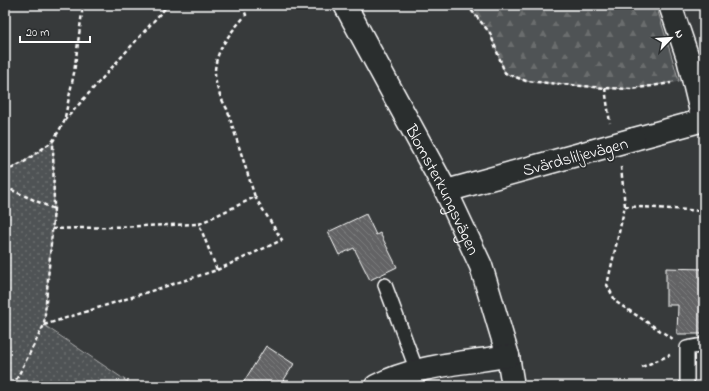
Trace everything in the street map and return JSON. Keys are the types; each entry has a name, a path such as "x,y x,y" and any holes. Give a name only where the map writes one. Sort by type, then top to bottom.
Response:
{"street":[{"name":"Blomsterkungsvägen","path":"345,5 446,191 481,266 508,356 513,386"},
{"path":"670,5 688,58 703,120"},
{"name":"Svärdsliljevägen","path":"446,191 703,120"},
{"path":"376,386 387,380 417,371 508,356"}],"lane":[{"path":"385,284 417,371"},
{"path":"686,386 687,348 704,345"}],"path":[{"path":"64,122 74,73 83,5"},
{"path":"5,172 24,162 53,141 64,122 168,5"},
{"path":"44,325 217,270 282,240 255,197 227,109 219,96 214,75 217,56 224,40 246,15 242,5"},
{"path":"467,5 490,33 505,73 526,81 632,89 679,81 693,82"},
{"path":"13,386 44,325 54,209 53,141"},
{"path":"5,187 54,209"},
{"path":"52,229 199,224 255,197"},
{"path":"687,348 616,302 607,285 625,206 704,211"},
{"path":"199,224 217,270"},
{"path":"642,366 687,348"}],"green space":[{"path":"467,5 656,5 679,81 632,89 526,81 505,73 490,33"},
{"path":"53,141 54,209 44,325 134,386 5,386 5,172 24,162"}],"building":[{"path":"366,214 376,235 380,233 397,267 370,280 354,248 339,255 328,232"},
{"path":"666,268 704,269 704,334 677,334 678,305 666,305"},
{"path":"266,346 294,364 280,386 241,386"}]}
